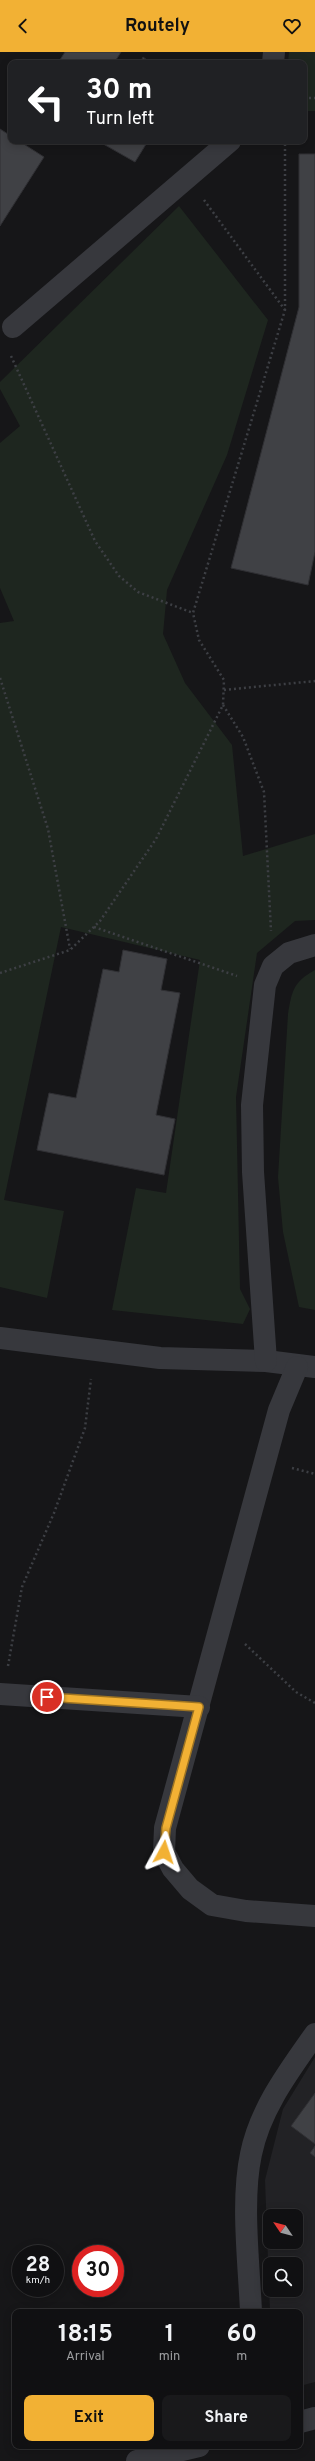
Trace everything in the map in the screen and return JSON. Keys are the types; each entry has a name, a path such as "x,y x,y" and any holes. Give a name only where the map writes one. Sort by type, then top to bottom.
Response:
{"street":[{"path":"13,327 226,144"},
{"path":"266,1361 253,1172 252,1105 269,975 289,953 315,945"},
{"path":"0,1338 160,1358 266,1361 306,1367 279,1410 166,1828 164,1852 173,1869 190,1889 212,1905 246,1911 315,1916"},
{"path":"1,1694 199,1707"},
{"path":"251,2309 247,2180 251,2153 264,2117 279,2086 315,2034"},
{"path":"303,2421 315,2418"},
{"path":"137,2461 187,2449"}],"path":[{"path":"0,973 70,950 94,927 156,839 223,705 224,680 199,640 193,613 285,310 285,144"},
{"path":"187,177 285,310"},
{"path":"9,352 95,540 119,576 138,592 193,613"},
{"path":"0,678 48,829 70,950"},
{"path":"224,690 315,681"},
{"path":"94,927 269,975 264,792 243,737 223,705"},
{"path":"1,1694 22,1587 54,1513 85,1428 95,1350"},
{"path":"222,1622 296,1692 315,1703"}],"shaded area":[{"path":"289,52 315,52 315,111 307,111 307,60 288,60"},
{"path":"179,206 268,320 227,455 167,590 163,634 185,683 232,745 243,856 315,834 315,920 295,921 257,953 236,1097 240,1289 250,1309 243,1324 112,1310 136,1188 166,1193 200,960 61,927 4,1200 64,1211 47,1298 0,1287 0,623 14,621 0,588 0,443 20,426 0,389 0,382"},
{"path":"315,970 315,1310 299,1307 283,1232 278,1177 289,1006 292,993 298,983"},
{"path":"315,2057 315,2382 303,2385 303,2309 270,2309 269,2297 303,2297 303,2257 268,2257 268,2249 303,2249 303,2209 266,2209 265,2180 283,2109"}],"building":[{"path":"65,52 121,52 116,60 60,60"},
{"path":"0,129 8,134 8,144 24,144 44,157 0,226"},
{"path":"103,144 146,144 135,162"},
{"path":"299,154 315,154 315,552 308,585 231,568 299,307"},
{"path":"123,950 167,959 161,990 180,993 156,1115 175,1119 164,1175 37,1150 49,1093 76,1098 103,969 119,972"},
{"path":"315,2093 315,2144 291,2126"},
{"path":"315,2146 315,2157 310,2153"}],"route":[{"path":"47,1697 199,1707 166,1828 164,1852"}]}
